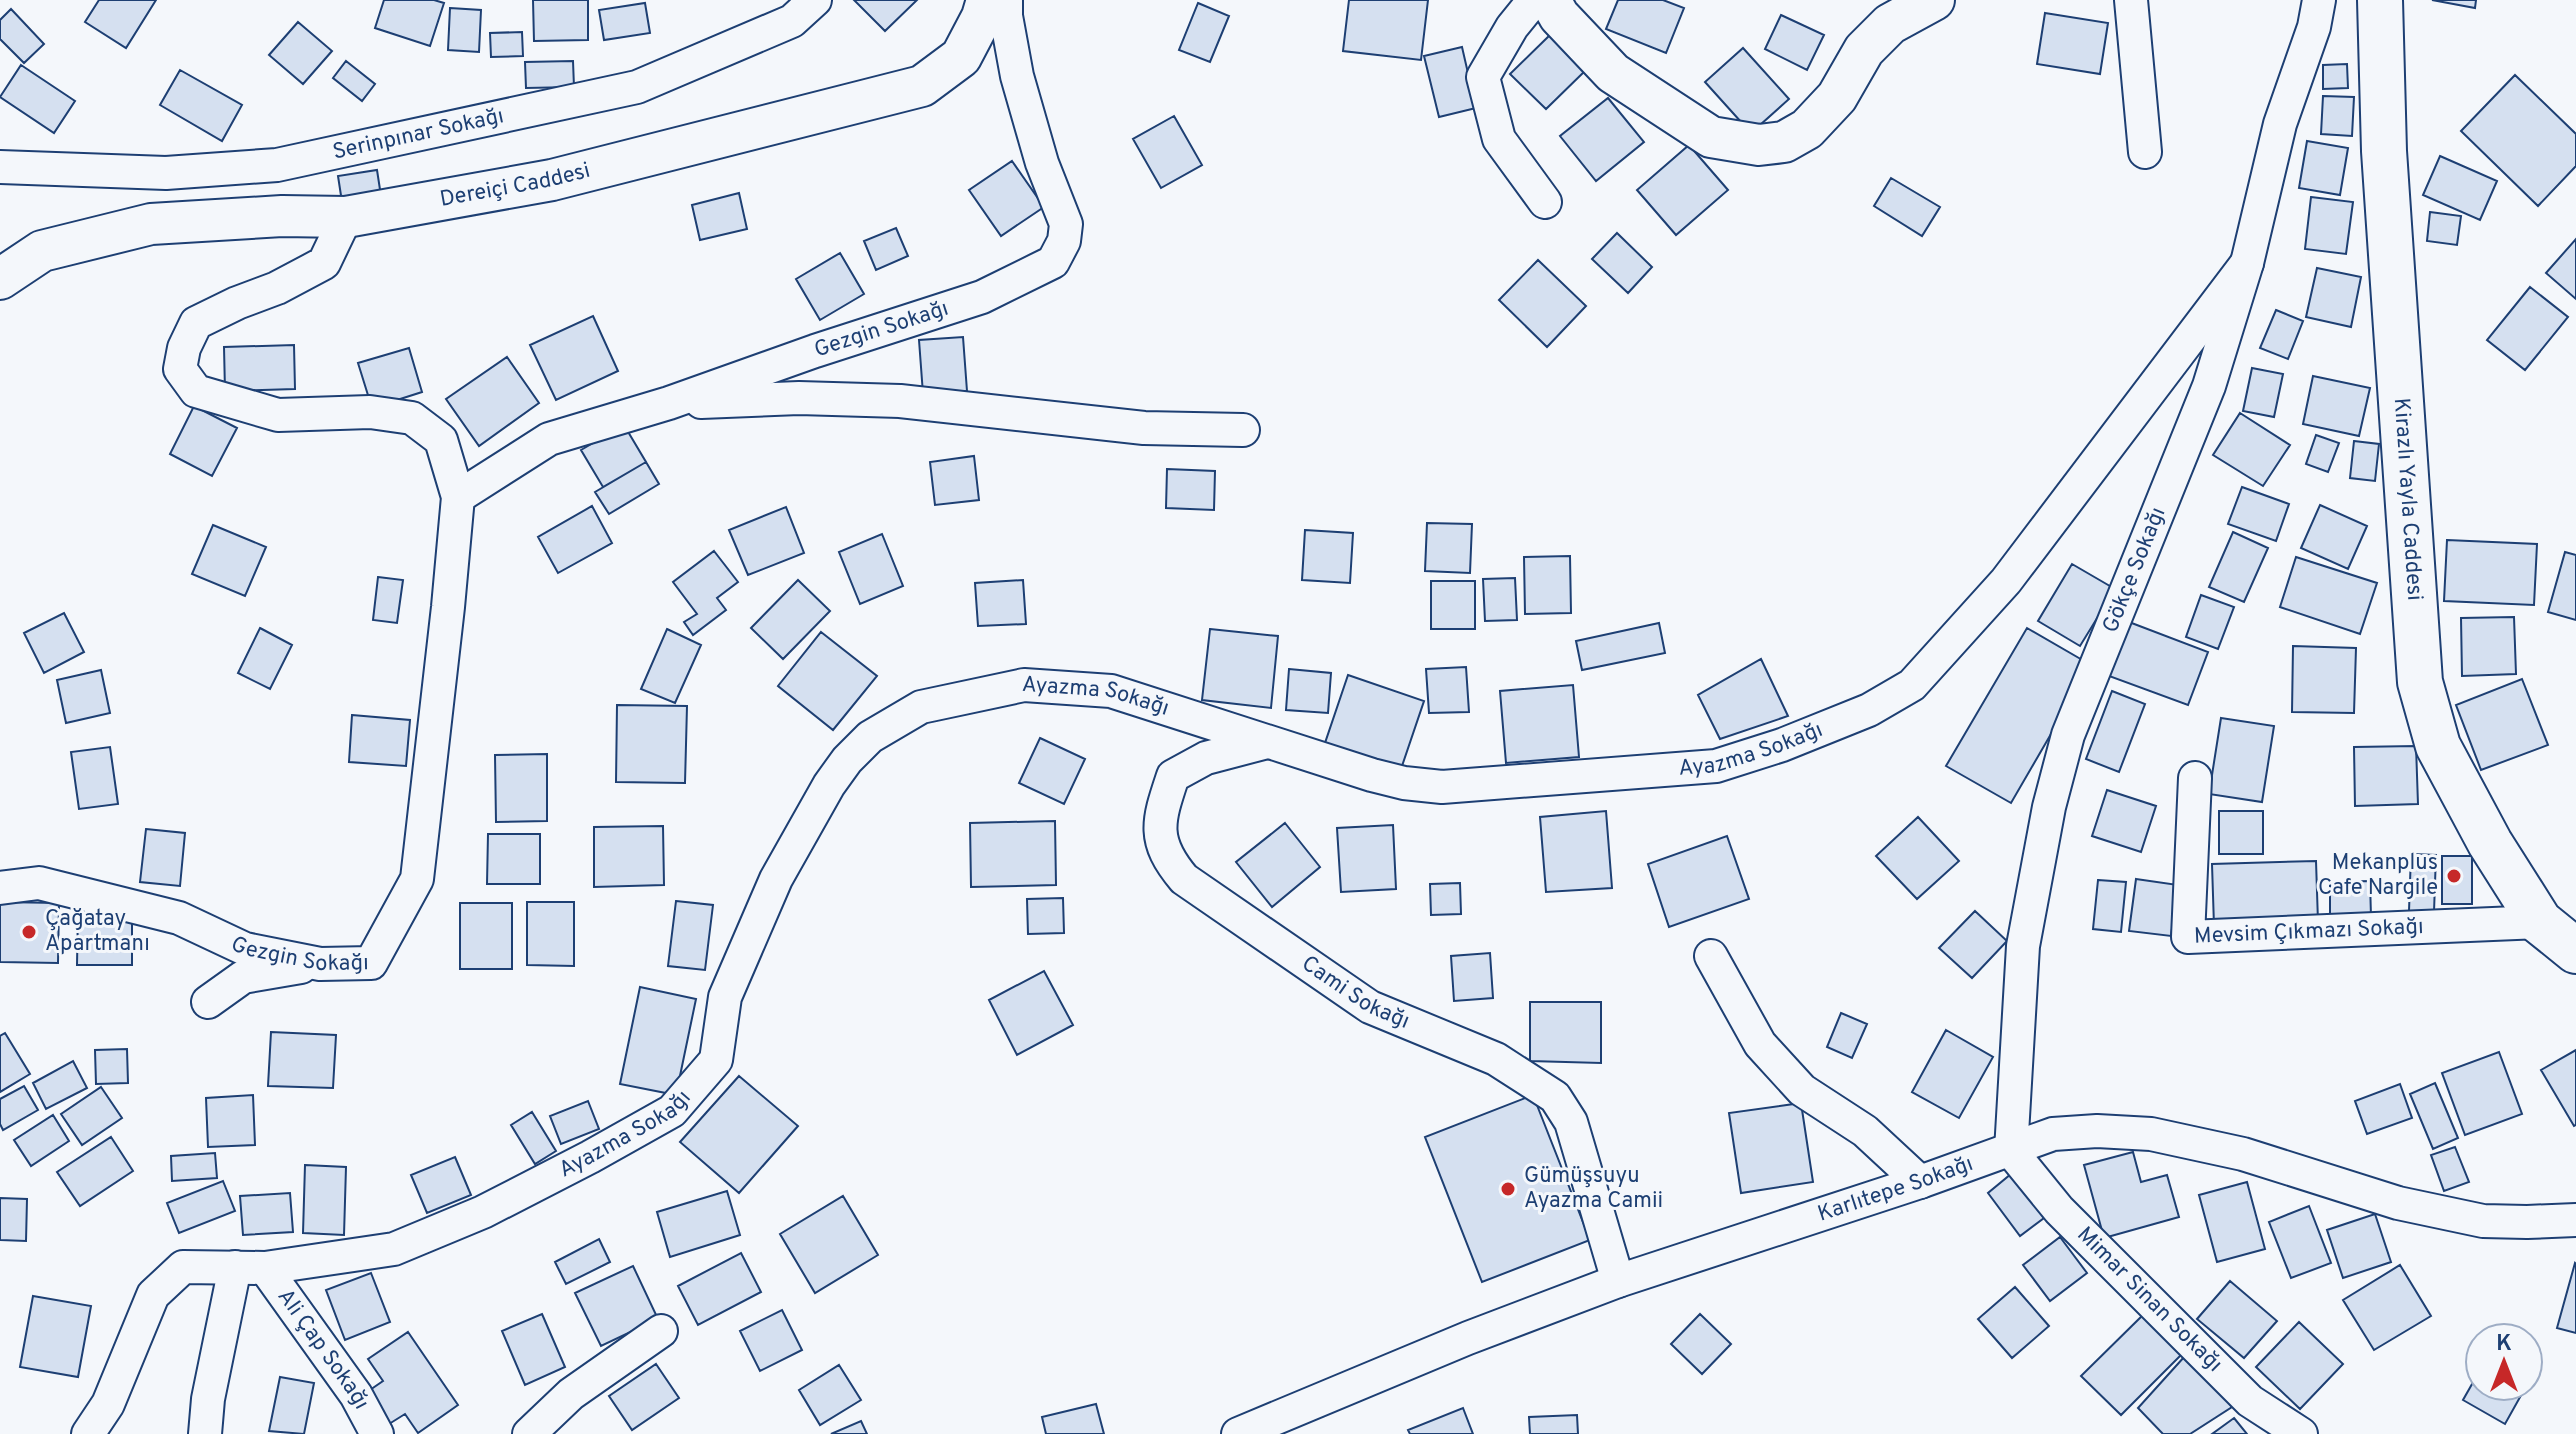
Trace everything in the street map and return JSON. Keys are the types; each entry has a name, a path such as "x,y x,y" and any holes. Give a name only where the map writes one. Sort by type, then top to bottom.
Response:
{"main road":[{"name":"Kirazlı Yayla Caddesi","path":"2380,0 2384,151 2420,682 2438,746 2490,843 2540,922 2576,951"}],"street":[{"name":"Serinpınar Sokağı","path":"0,167 166,173 277,165 637,87 792,21 815,0"},
{"name":"Dereiçi Caddesi","path":"0,279 42,251 151,224 282,216 346,217 552,180 922,86 961,57 982,17 987,0"},
{"name":"Gezgin Sokağı","path":"458,497 549,439 669,403 815,351 982,297 1053,262 1064,241 1066,224 1042,163 1017,76 1006,0"},
{"path":"1534,0 1512,27 1483,77 1499,139 1545,202"},
{"path":"1550,0 1559,16 1613,73 1711,137 1759,145 1784,142 1807,129 1837,97 1864,50 1890,24 1934,0"},
{"path":"2131,0 2145,152"},
{"name":"Gökçe Sokağı","path":"2011,1151 2023,946 2053,793 2068,735 2209,386 2247,263 2280,124 2314,27 2319,0"},
{"name":"Gezgin Sokağı","path":"0,888 39,883 179,918 245,949 320,964 371,963 417,879 458,497 441,440 412,418 370,412 278,415 196,391 180,369 184,348 196,323 277,288 324,263 346,217"},
{"name":"Ayazma Sokağı","path":"88,1434 108,1404 153,1295 183,1267 250,1267 394,1249 483,1212 672,1111 716,1060 725,997 776,879 829,785 847,760 870,737 921,707 1024,685 1111,691 1393,781 1442,787 1716,766 1782,745 1869,710 1912,685 2006,581 2247,263"},
{"path":"669,403 799,398 900,401 1144,428 1243,430"},
{"name":"Cami Sokağı","path":"1267,742 1206,758 1173,776 1163,806 1159,838 1168,860 1184,879 1370,1007 1496,1059 1555,1097 1571,1122 1618,1281"},
{"name":"Mevsim Çıkmazı Sokağı","path":"2195,778 2188,937 2540,922"},
{"path":"1711,956 1760,1044 1802,1090 1865,1131 1920,1182"},
{"path":"208,1002 243,977 320,964"},
{"name":"Karlıtepe Sokağı","path":"1238,1434 1468,1338 1618,1281 1920,1182 2053,1134 2097,1131 2151,1134 2243,1154 2398,1203 2483,1221 2576,1220"},
{"name":"Mimar Sinan Sokağı","path":"2011,1151 2059,1210 2250,1401 2301,1434"},
{"path":"205,1434 208,1399 250,1267"},
{"name":"Ali Çap Sokağı","path":"250,1267 356,1395 377,1434"},
{"path":"529,1434 571,1394 661,1331"}],"building":[{"path":"99,0 156,0 126,48 85,22"},
{"path":"384,0 434,0 444,3 430,46 375,28"},
{"path":"533,0 588,0 588,40 534,41"},
{"path":"854,0 917,0 885,31"},
{"path":"1349,0 1428,0 1421,60 1343,51"},
{"path":"1618,0 1663,0 1684,8 1666,53 1606,29"},
{"path":"2432,0 2476,0 2475,8"},
{"path":"645,3 650,33 604,40 599,10"},
{"path":"1198,3 1229,16 1210,62 1179,50"},
{"path":"450,8 481,10 479,52 448,50"},
{"path":"11,9 44,44 24,63 0,39 0,20"},
{"path":"2045,13 2108,23 2100,74 2037,64"},
{"path":"1781,15 1824,35 1807,70 1765,49"},
{"path":"298,22 332,51 303,84 269,55"},
{"path":"522,32 523,56 491,57 490,33"},
{"path":"1552,33 1588,68 1546,109 1510,74"},
{"path":"1462,47 1476,108 1439,117 1424,56"},
{"path":"1743,48 1789,99 1751,133 1705,82"},
{"path":"346,61 375,84 362,101 333,78"},
{"path":"573,61 574,87 526,88 525,62"},
{"path":"2347,64 2348,88 2323,89 2323,65"},
{"path":"21,65 75,101 54,133 0,97"},
{"path":"180,70 242,105 222,141 160,105"},
{"path":"2515,75 2576,134 2576,166 2538,206 2461,131"},
{"path":"2323,96 2354,97 2352,136 2321,134"},
{"path":"1608,98 1644,142 1596,181 1560,136"},
{"path":"1174,116 1202,165 1161,188 1133,139"},
{"path":"2307,141 2348,148 2340,195 2299,188"},
{"path":"1689,145 1728,190 1676,235 1637,190"},
{"path":"2440,156 2497,181 2480,220 2423,195"},
{"path":"1012,161 1044,207 1001,236 969,190"},
{"path":"377,170 381,196 342,202 338,176"},
{"path":"1891,178 1940,207 1922,236 1874,206"},
{"path":"739,193 747,229 700,240 692,205"},
{"path":"2311,197 2353,202 2346,254 2305,249"},
{"path":"2430,212 2461,216 2457,245 2427,241"},
{"path":"896,228 908,256 876,270 864,241"},
{"path":"1617,233 1652,267 1628,293 1592,259"},
{"path":"2576,239 2576,299 2546,273"},
{"path":"840,253 864,294 820,320 796,279"},
{"path":"1538,260 1586,306 1547,347 1499,300"},
{"path":"2317,268 2361,277 2351,327 2306,317"},
{"path":"2530,287 2568,317 2525,370 2487,340"},
{"path":"2276,310 2303,321 2288,359 2260,348"},
{"path":"593,316 618,371 556,400 530,345"},
{"path":"963,337 967,391 923,394 919,340"},
{"path":"294,345 295,389 225,391 224,347"},
{"path":"409,348 422,392 372,408 358,363"},
{"path":"507,357 539,403 479,446 446,399"},
{"path":"2252,368 2283,374 2274,417 2243,411"},
{"path":"2313,376 2370,388 2359,436 2303,424"},
{"path":"194,406 237,428 212,476 170,454"},
{"path":"2240,413 2290,445 2263,486 2213,455"},
{"path":"624,425 646,462 603,487 581,450"},
{"path":"2316,435 2339,443 2328,472 2306,464"},
{"path":"2354,441 2379,444 2375,481 2350,478"},
{"path":"974,456 979,500 935,505 930,462"},
{"path":"646,462 659,484 609,514 595,492"},
{"path":"1167,469 1215,471 1214,510 1166,508"},
{"path":"2242,487 2289,504 2276,541 2228,524"},
{"path":"2320,505 2367,526 2348,569 2301,548"},
{"path":"592,506 612,543 558,573 538,537"},
{"path":"786,507 804,553 748,575 729,530"},
{"path":"1427,523 1472,524 1470,573 1425,571"},
{"path":"213,525 266,547 245,596 192,574"},
{"path":"1305,530 1353,533 1350,583 1302,580"},
{"path":"2233,532 2268,548 2244,602 2209,587"},
{"path":"882,534 903,586 860,604 839,552"},
{"path":"2447,540 2537,544 2534,605 2444,601"},
{"path":"714,551 738,582 717,598 726,610 693,635 684,622 697,614 673,582"},
{"path":"2565,552 2576,555 2576,620 2548,612"},
{"path":"1570,556 1571,613 1525,614 1524,557"},
{"path":"2296,557 2377,583 2360,634 2280,607"},
{"path":"2072,564 2115,589 2080,646 2038,621"},
{"path":"378,577 403,580 397,623 373,620"},
{"path":"1515,578 1517,620 1485,621 1483,579"},
{"path":"798,580 830,611 783,659 751,628"},
{"path":"1023,580 1026,624 978,626 975,583"},
{"path":"1431,581 1475,581 1475,629 1431,629"},
{"path":"2201,595 2234,607 2218,649 2186,637"},
{"path":"64,613 84,652 44,673 24,633"},
{"path":"2514,617 2516,674 2462,676 2461,618"},
{"path":"2129,622 2208,652 2188,705 2109,676"},
{"path":"1659,623 1665,653 1582,670 1576,641"},
{"path":"260,628 292,645 270,689 238,673"},
{"path":"2027,628 2091,665 2011,803 1946,766"},
{"path":"667,629 701,645 675,703 641,689"},
{"path":"1210,629 1278,636 1271,708 1202,700"},
{"path":"821,632 877,676 833,730 778,686"},
{"path":"2293,646 2356,648 2354,713 2292,712"},
{"path":"1761,659 1788,716 1720,739 1698,695"},
{"path":"1466,667 1469,712 1429,713 1426,669"},
{"path":"1289,669 1331,673 1328,713 1286,710"},
{"path":"101,670 110,713 66,723 57,680"},
{"path":"1348,675 1424,701 1401,769 1325,743"},
{"path":"2522,679 2548,745 2481,770 2456,705"},
{"path":"1573,685 1579,757 1506,763 1500,691"},
{"path":"2112,691 2145,704 2119,772 2086,759"},
{"path":"617,705 687,706 685,783 616,782"},
{"path":"352,715 410,720 406,766 349,762"},
{"path":"2221,718 2274,726 2262,802 2209,794"},
{"path":"1040,738 1085,759 1064,804 1019,783"},
{"path":"2416,746 2418,804 2355,806 2354,747"},
{"path":"110,747 118,804 79,809 71,752"},
{"path":"547,754 547,821 496,822 495,755"},
{"path":"2107,790 2156,806 2141,852 2092,836"},
{"path":"1606,811 1612,888 1546,892 1540,817"},
{"path":"2219,811 2263,811 2263,854 2219,854"},
{"path":"1918,817 1959,861 1917,899 1876,856"},
{"path":"1055,821 1056,885 971,887 970,823"},
{"path":"1285,823 1320,867 1272,907 1236,862"},
{"path":"1393,825 1396,889 1341,892 1337,828"},
{"path":"663,826 664,885 594,887 594,827"},
{"path":"146,829 185,833 180,886 140,882"},
{"path":"488,834 540,834 540,884 487,884"},
{"path":"1727,836 1749,899 1669,927 1648,864"},
{"path":"2411,854 2436,855 2434,912 2409,911"},
{"path":"2442,856 2472,856 2472,904 2442,904"},
{"path":"2316,861 2318,922 2214,926 2212,864"},
{"path":"2136,879 2178,885 2171,936 2129,931"},
{"path":"2098,880 2126,882 2121,932 2093,929"},
{"path":"2370,881 2371,917 2330,918 2330,882"},
{"path":"1460,883 1461,914 1431,915 1430,884"},
{"path":"1063,898 1064,933 1028,934 1027,899"},
{"path":"676,901 713,905 705,970 668,966"},
{"name":"Çağatay Apartmanı","path":"0,902 59,903 58,963 0,962"},
{"path":"527,902 574,902 574,966 527,965"},
{"path":"460,903 512,903 512,969 460,969"},
{"path":"78,910 132,911 132,965 77,965"},
{"path":"1975,911 2007,941 1972,978 1939,948"},
{"path":"1490,953 1493,998 1454,1001 1451,956"},
{"path":"1044,971 1073,1025 1017,1055 989,1000"},
{"path":"640,987 696,999 676,1095 620,1084"},
{"path":"1530,1002 1601,1002 1601,1063 1530,1061"},
{"path":"1841,1013 1867,1024 1852,1058 1827,1047"},
{"path":"1946,1030 1993,1057 1959,1118 1912,1092"},
{"path":"271,1032 336,1035 333,1088 268,1086"},
{"path":"5,1033 30,1074 0,1092 0,1036"},
{"path":"127,1049 128,1083 96,1084 95,1050"},
{"path":"2576,1050 2576,1125 2574,1126 2541,1070"},
{"path":"2499,1052 2522,1114 2465,1135 2442,1073"},
{"path":"73,1061 87,1088 46,1109 33,1083"},
{"path":"739,1076 798,1126 739,1193 680,1142"},
{"path":"2435,1083 2458,1138 2433,1149 2410,1094"},
{"path":"2400,1084 2412,1118 2367,1134 2355,1101"},
{"path":"24,1086 38,1110 3,1130 0,1124 0,1099"},
{"path":"101,1087 122,1118 82,1145 61,1114"},
{"path":"253,1095 255,1145 208,1147 206,1098"},
{"name":"Gümüşsuyu Ayazma Camii","path":"1533,1095 1590,1240 1482,1282 1425,1137"},
{"path":"588,1101 599,1129 561,1144 550,1116"},
{"path":"1801,1103 1813,1182 1741,1193 1729,1113"},
{"path":"532,1112 556,1151 535,1164 511,1125"},
{"path":"53,1115 69,1141 31,1166 14,1140"},
{"path":"111,1137 133,1171 80,1206 57,1172"},
{"path":"2455,1147 2469,1182 2444,1191 2431,1155"},
{"path":"2133,1152 2141,1182 2167,1175 2179,1217 2104,1238 2084,1165"},
{"path":"215,1153 217,1178 172,1181 171,1156"},
{"path":"455,1157 471,1195 427,1213 411,1175"},
{"path":"305,1165 346,1167 344,1235 303,1233"},
{"path":"2011,1174 2044,1218 2020,1236 1988,1193"},
{"path":"223,1181 235,1211 179,1233 167,1203"},
{"path":"2247,1182 2265,1249 2217,1262 2199,1195"},
{"path":"727,1191 740,1235 670,1257 657,1212"},
{"path":"290,1193 293,1232 243,1235 240,1196"},
{"path":"843,1196 878,1255 815,1293 780,1234"},
{"path":"0,1198 27,1199 26,1241 0,1240"},
{"path":"2309,1206 2331,1263 2291,1278 2269,1222"},
{"path":"2375,1214 2391,1262 2343,1278 2327,1230"},
{"path":"2060,1237 2087,1273 2050,1301 2023,1265"},
{"path":"599,1239 610,1262 566,1284 555,1262"},
{"path":"741,1253 761,1292 698,1325 678,1286"},
{"path":"2576,1264 2576,1333 2557,1328"},
{"path":"2400,1265 2431,1316 2374,1350 2343,1300"},
{"path":"633,1266 658,1319 601,1346 575,1293"},
{"path":"371,1273 390,1322 345,1340 326,1290"},
{"path":"2230,1281 2277,1321 2244,1358 2197,1319"},
{"path":"2015,1287 2049,1326 2012,1358 1978,1319"},
{"path":"33,1296 91,1306 78,1377 20,1367"},
{"path":"782,1310 802,1350 760,1371 740,1331"},
{"path":"2146,1312 2185,1351 2121,1415 2081,1376"},
{"path":"542,1314 565,1367 525,1385 502,1331"},
{"path":"1700,1314 1731,1344 1702,1374 1671,1344"},
{"path":"2299,1322 2343,1364 2300,1409 2256,1367"},
{"path":"408,1332 458,1405 418,1433 405,1414 389,1424 367,1392 383,1381 368,1359"},
{"path":"2185,1356 2212,1381 2232,1407 2190,1434 2163,1434 2138,1408"},
{"path":"656,1364 679,1398 632,1430 609,1396"},
{"path":"839,1365 861,1400 820,1425 799,1390"},
{"path":"280,1377 314,1383 304,1434 269,1431"},
{"path":"2466,1402 2517,1402 2505,1424"},
{"path":"1096,1404 1104,1434 1046,1434 1042,1417"},
{"path":"1463,1408 1473,1434 1410,1434 1408,1430"},
{"path":"1577,1415 1578,1434 1530,1434 1529,1417"},
{"path":"2234,1418 2247,1434 2212,1434"},
{"path":"861,1421 867,1434 831,1434"}],"place":[{"name":"Mekanplus Cafe Nargile","path":"2454,876"},
{"name":"Çağatay Apartmanı","path":"29,932"},
{"name":"Gümüşsuyu Ayazma Camii","path":"1508,1189"}]}
